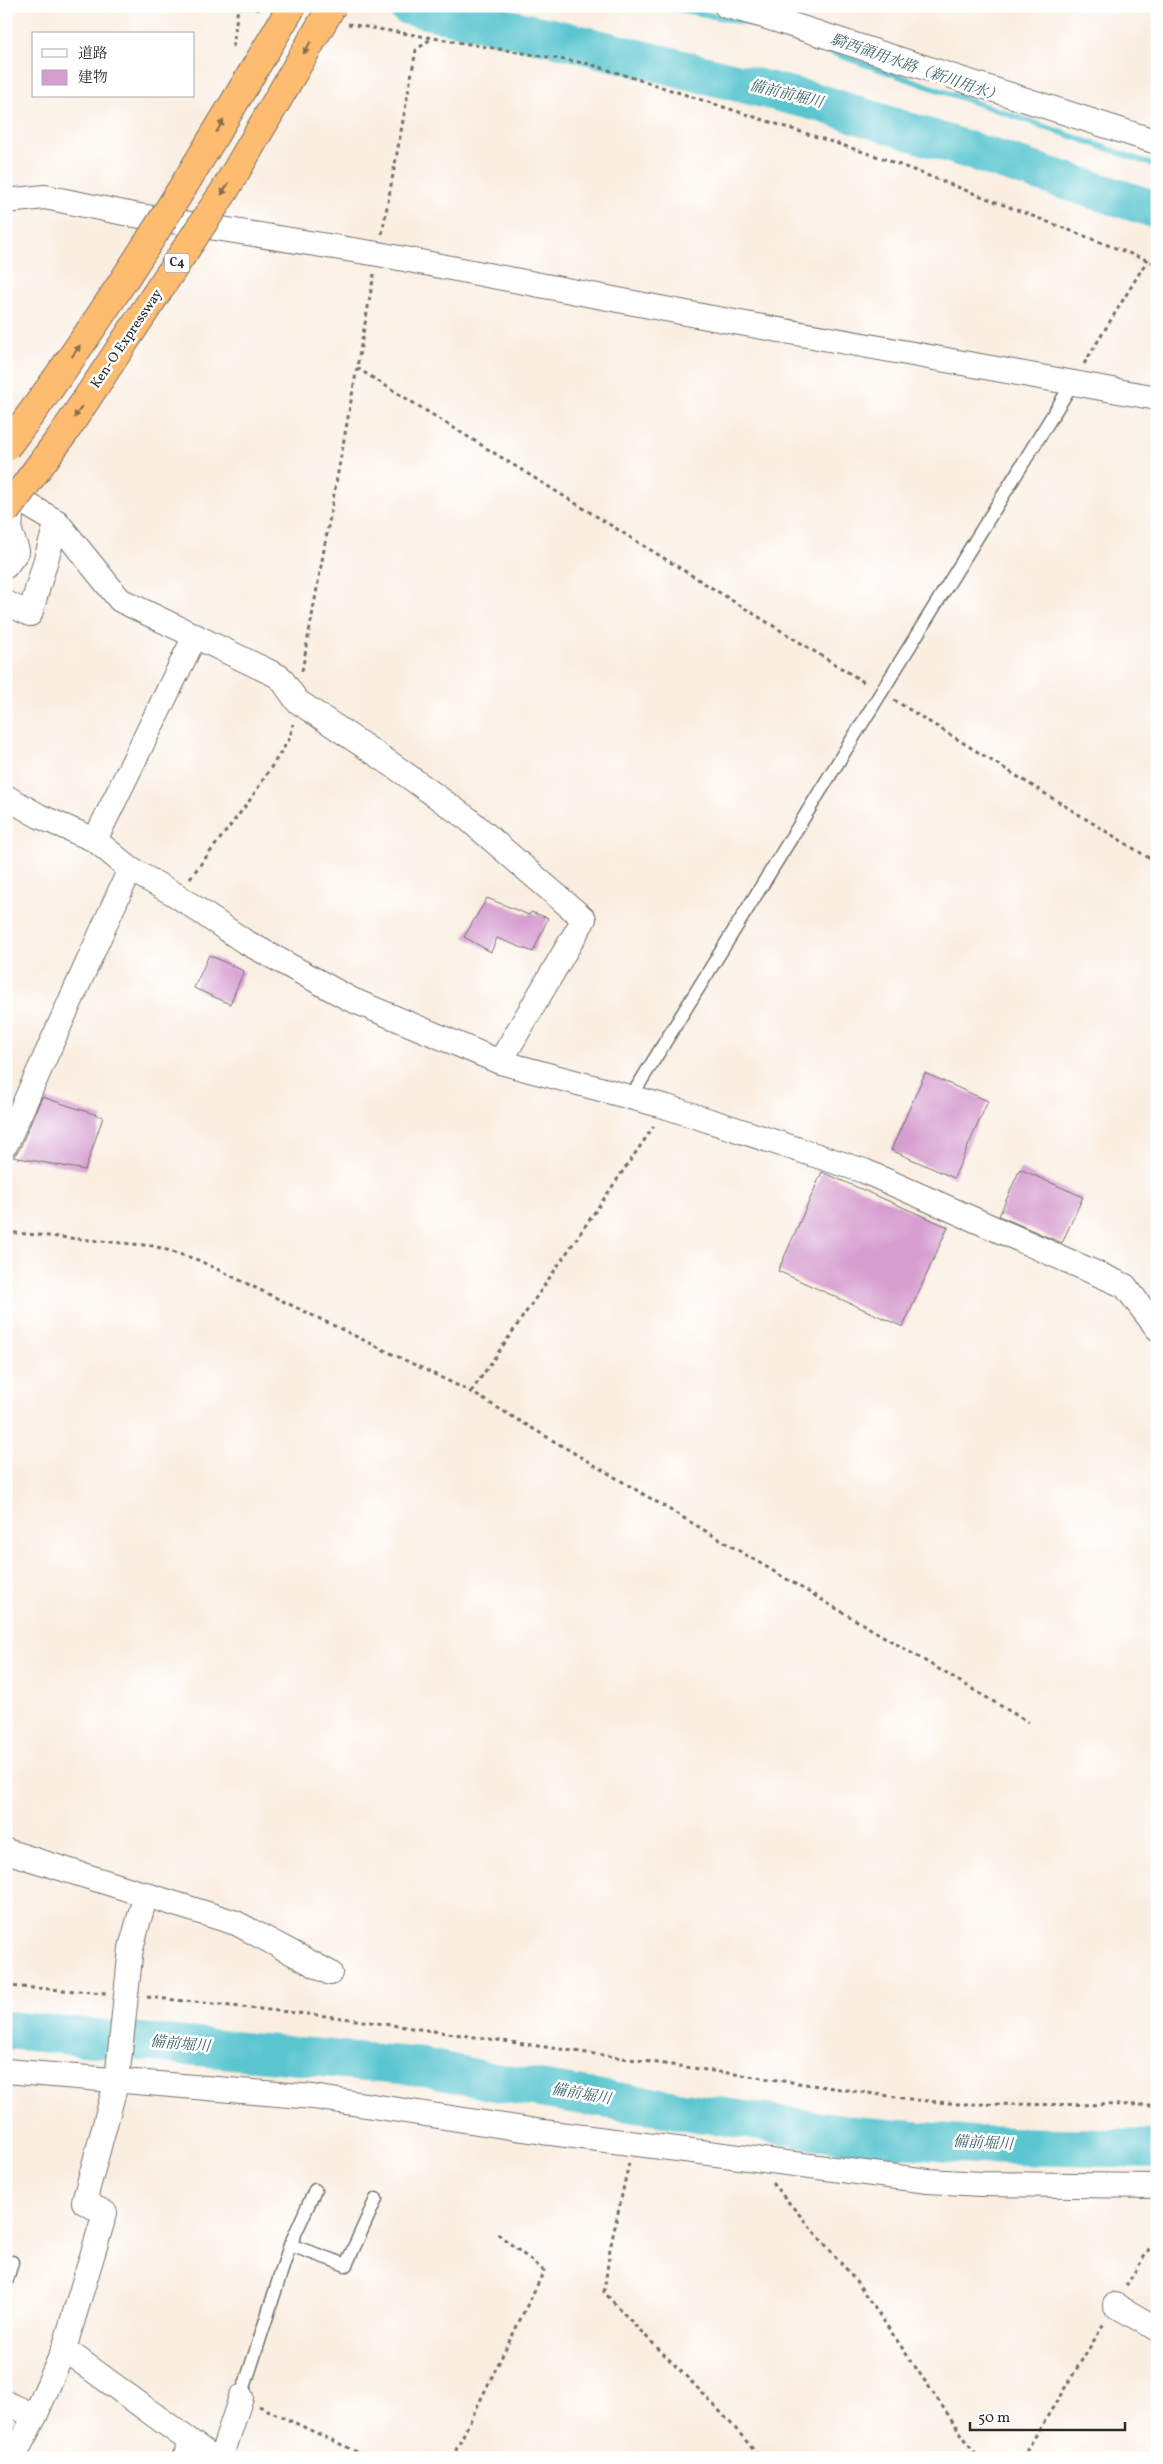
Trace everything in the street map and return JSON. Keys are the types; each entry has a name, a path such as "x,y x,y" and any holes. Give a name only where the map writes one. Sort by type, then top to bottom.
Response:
{"highway":[{"name":"C4","path":"6,447 35,410 122,283 186,184 279,9"},
{"name":"Ken-O Expressway","path":"8,499 64,433 338,15"}],"street":[{"path":"726,6 764,16 1157,142"},
{"path":"6,201 45,197 134,215 378,254 1072,384 1157,398"},
{"path":"6,566 17,551 10,532 8,499 57,522 120,600 280,677 297,701 394,766 468,819 584,918 500,1062"},
{"path":"6,603 30,614 57,522"},
{"path":"95,840 195,636"},
{"path":"6,797 39,816 95,840 130,869 176,895 244,941 350,999 500,1062 667,1107 864,1171 1125,1286 1157,1328"},
{"path":"6,1144 130,869"},
{"path":"6,1851 236,1923 330,1973"},
{"path":"13,2458 35,2416 64,2348 105,2213 84,2202 117,2080 131,1948 146,1894"},
{"path":"6,2071 312,2097 648,2146 928,2181 981,2184 1157,2186"},
{"path":"1115,2304 1157,2329"},
{"path":"64,2348 183,2448 213,2458"},
{"path":"221,2458 241,2397"},
{"path":"6,2403 35,2416"}],"lane":[{"path":"631,1098 801,820 883,693 1072,384"},
{"path":"241,2397 290,2245 316,2190"},
{"path":"290,2245 346,2265 376,2199"},
{"path":"6,2283 12,2262"}],"path":[{"path":"231,6 279,9"},
{"path":"233,47 238,7"},
{"path":"338,15 432,37 590,64 882,158 1157,264"},
{"path":"176,895 250,800 290,738 416,50 432,37"},
{"path":"1072,384 1148,259"},
{"path":"357,368 1157,863"},
{"path":"471,1392 667,1107"},
{"path":"6,1232 154,1246 198,1260 471,1392 1028,1722"},
{"path":"6,1986 125,1994 335,2017 917,2100 959,2104 1157,2105"},
{"path":"648,2146 630,2157 610,2249 604,2292 634,2325 699,2387 734,2425 760,2458"},
{"path":"768,2178 854,2278 978,2458"},
{"path":"452,2458 544,2271 497,2233"},
{"path":"1022,2458 1157,2236"},
{"path":"241,2397 370,2458"}],"building":[{"path":"487,898 529,915 531,912 548,918 533,952 497,938 491,952 464,937"},
{"path":"209,955 244,971 230,1004 194,988"},
{"path":"925,1073 988,1101 954,1178 891,1150"},
{"path":"42,1097 103,1117 85,1170 13,1157 19,1150"},
{"path":"1020,1169 1083,1197 1062,1243 999,1216"},
{"path":"822,1172 948,1227 903,1327 778,1271"}],"waterway":[{"name":"備前前堀川","path":"407,6 564,40 820,103 1157,210"},
{"name":"騎西領用水路（新川用水）","path":"665,6 747,23 1157,166"},
{"name":"備前堀川","path":"6,2030 423,2067 495,2082 842,2134 973,2145 1157,2149"}]}
